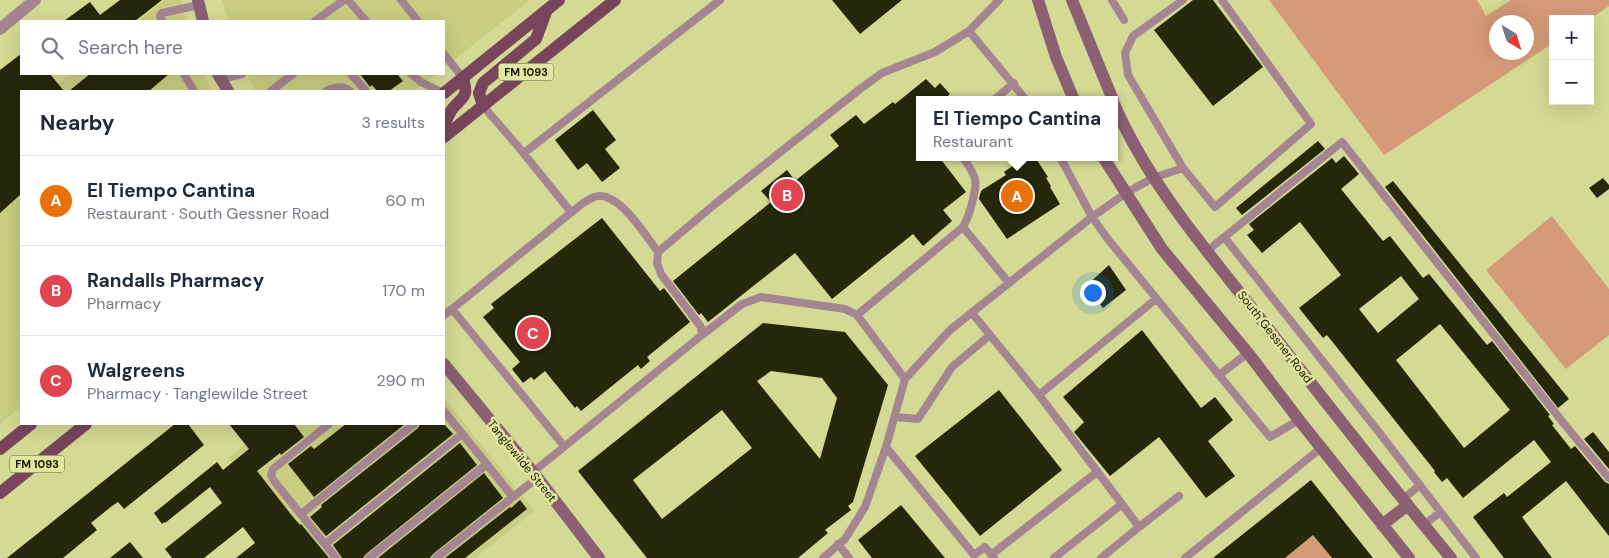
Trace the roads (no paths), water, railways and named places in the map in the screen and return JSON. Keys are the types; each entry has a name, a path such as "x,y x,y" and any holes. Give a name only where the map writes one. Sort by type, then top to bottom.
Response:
{"main road":[{"name":"FM 1093","path":"445,92 559,0"},
{"name":"FM 1093","path":"445,136 615,0"},
{"path":"1038,0 1056,57 1072,96"},
{"path":"1072,0 1111,96"},
{"path":"198,2 203,20"},
{"path":"482,106 479,93 483,83 536,39 547,10"},
{"path":"219,76 227,90"},
{"path":"445,123 453,108 466,95 463,78"},
{"name":"South Gessner Road","path":"1118,113 1153,178 1212,248 1405,502 1451,558"},
{"path":"1105,161 1162,249 1248,353 1409,558"},
{"name":"Tanglewilde Street","path":"445,365 535,475 599,558"},
{"name":"FM 1093","path":"0,449 30,425"},
{"name":"FM 1093","path":"0,494 85,425"},
{"path":"1382,526 1405,502"}],"street":[{"path":"0,29 35,0"}],"lane":[{"path":"317,20 344,0"},
{"path":"348,0 365,20"},
{"path":"401,0 417,20"},
{"path":"524,153 720,0"},
{"path":"658,252 715,204 860,89 882,74 935,52 969,32 999,0"},
{"path":"1112,0 1124,20"},
{"path":"1183,0 1133,36 1124,53 1128,76 1183,168 1215,207 1312,124 1222,0"},
{"path":"162,20 160,16 162,13 198,2"},
{"path":"969,32 1023,96"},
{"path":"445,55 463,78"},
{"path":"185,75 193,90"},
{"path":"272,90 292,75"},
{"path":"353,75 365,90"},
{"path":"412,75 437,90"},
{"path":"999,96 1014,83"},
{"path":"328,90 340,87 349,90"},
{"path":"482,106 524,153 571,212"},
{"path":"1212,248 1342,142 1609,478"},
{"path":"858,315 964,227 975,181 965,161"},
{"path":"1062,161 1092,216 1107,238 1270,437 1299,420"},
{"path":"823,558 845,539 865,507 886,447 905,378 950,330 1092,216 1153,178 1183,168"},
{"path":"445,314 571,212 599,195 610,198 622,206 658,252 657,264 661,274 702,327 702,335"},
{"path":"964,227 1009,283"},
{"path":"1225,238 1476,558"},
{"path":"436,558 513,497 564,446 742,304 761,297 845,310 858,315 905,378"},
{"path":"1039,395 1156,298"},
{"path":"452,309 564,446"},
{"path":"972,313 1039,395 1139,527"},
{"path":"895,417 918,419 952,367 990,336"},
{"path":"1219,375 1248,353"},
{"path":"445,412 513,497"},
{"path":"328,425 273,468 271,475 336,558"},
{"path":"301,514 413,425"},
{"path":"325,544 462,434"},
{"path":"886,447 974,556 985,547 993,556 1097,472"},
{"path":"1185,558 1321,448"},
{"path":"369,558 487,464"},
{"path":"1405,502 1420,485"},
{"path":"1101,558 1179,496"},
{"path":"1054,558 1122,504"},
{"path":"1424,525 1440,512"},
{"path":"838,544 849,558"}],"place":[{"name":"Randalls Pharmacy","path":"787,195"},
{"name":"El Tiempo Cantina","path":"1017,196"},
{"name":"Walgreens","path":"533,333"}]}
